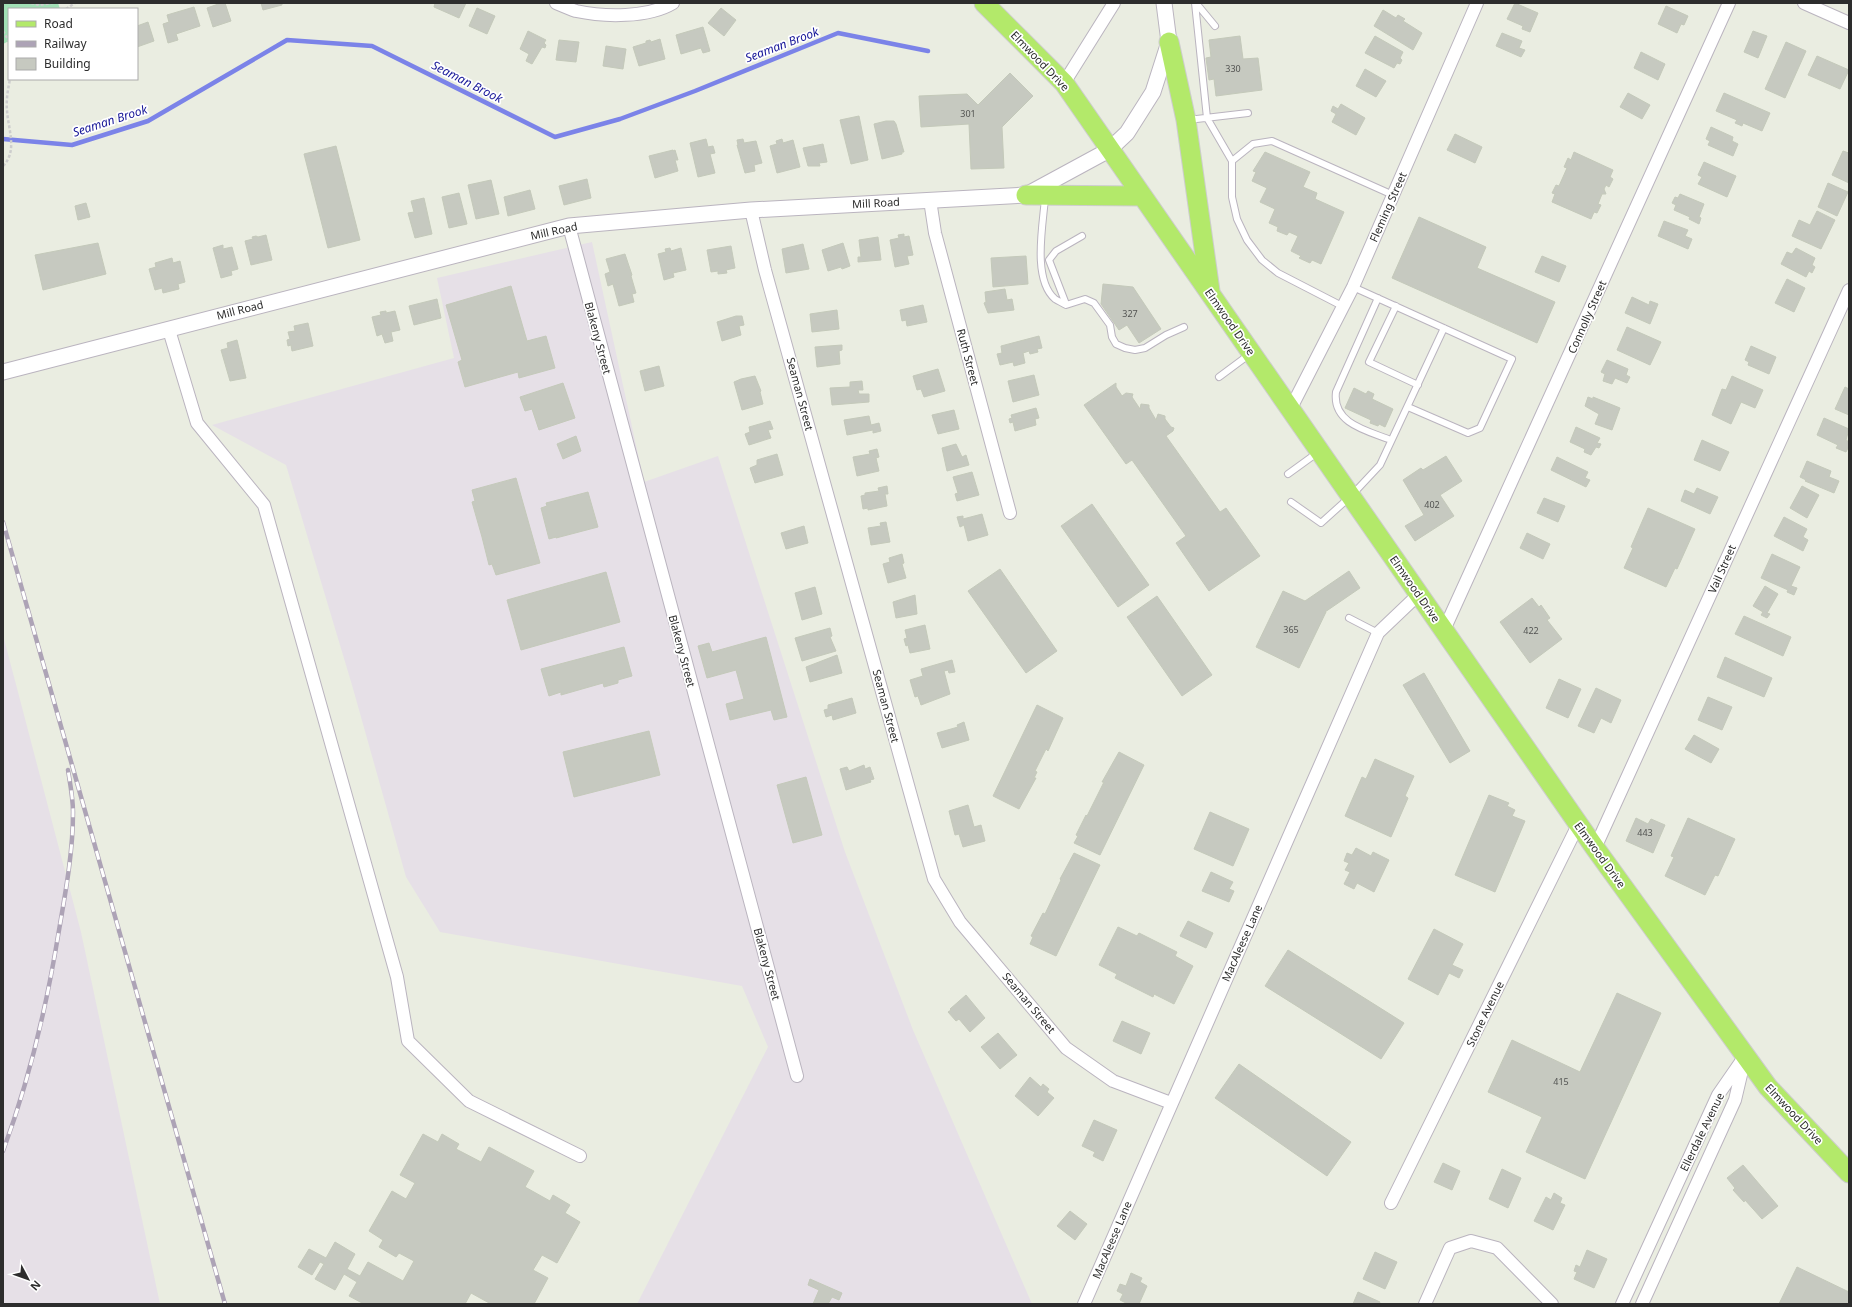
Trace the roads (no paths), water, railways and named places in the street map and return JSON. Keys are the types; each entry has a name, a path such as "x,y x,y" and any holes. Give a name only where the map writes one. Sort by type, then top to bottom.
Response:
{"main road":[{"name":"Elmwood Drive","path":"984,3 1064,83 1109,150 1291,408 1578,825 1768,1087 1849,1173"},
{"path":"1169,42 1186,120 1211,294"},
{"path":"1026,194 1142,196"}],"street":[{"path":"556,3 576,11 626,16 665,8 673,3"},
{"path":"1064,83 1114,3"},
{"path":"1164,3 1169,42"},
{"name":"Fleming Street","path":"1291,408 1344,307 1477,3"},
{"name":"Connolly Street","path":"1444,630 1729,3"},
{"path":"1804,3 1849,23"},
{"name":"Mill Road","path":"3,372 569,226 751,210 1026,194 1109,150 1126,133 1153,92 1169,42"},
{"name":"Ruth Street","path":"930,200 936,233 1010,513"},
{"name":"Seaman Street","path":"751,210 768,277 934,879 960,922 1066,1048 1113,1081 1171,1103"},
{"name":"Blakeny Street","path":"569,226 797,1076"},
{"name":"Vail Street","path":"1595,848 1849,290"},
{"path":"169,330 197,423 264,505 397,977 408,1042 469,1101 580,1156"},
{"name":"MacAleese Lane","path":"1084,1304 1378,633 1418,594"},
{"name":"Stone Avenue","path":"1391,1203 1578,825"},
{"name":"Ellerdale Avenue","path":"1622,1304 1718,1095 1745,1056"},
{"name":"Ellerdale Avenue","path":"1642,1304 1735,1100 1745,1056"},
{"path":"1425,1304 1450,1248 1471,1241 1497,1248 1552,1304"}],"lane":[{"path":"1195,3 1215,26"},
{"path":"1195,3 1207,118 1232,161 1232,197 1237,219 1247,240 1258,255 1278,273 1344,307"},
{"path":"1186,120 1248,113"},
{"path":"1232,161 1253,144 1272,141 1393,195"},
{"path":"1046,195 1040,249 1042,270 1047,286 1055,298 1066,305 1085,299 1094,303 1110,326 1112,337 1116,344 1125,348 1135,350 1145,348 1166,335 1184,327"},
{"path":"1066,305 1049,260 1056,251 1082,236"},
{"path":"1353,287 1512,359 1480,428 1468,433 1408,407"},
{"path":"1378,298 1336,392 1335,402 1340,414 1351,424 1391,440"},
{"path":"1396,306 1370,362 1418,385"},
{"path":"1291,502 1322,523 1351,496 1380,465 1444,328"},
{"path":"1218,377 1252,353"},
{"path":"1288,474 1320,451"},
{"path":"1349,618 1378,633"}],"waterway":[{"name":"Seaman Brook","path":"3,139 72,145 148,121 287,40 372,46 555,137 620,119 695,91 838,33 928,51"}],"railway":[{"path":"3,522 225,1304"},
{"path":"3,1151 21,1098 36,1045 48,991 63,905 73,828 73,812 68,770"}]}
